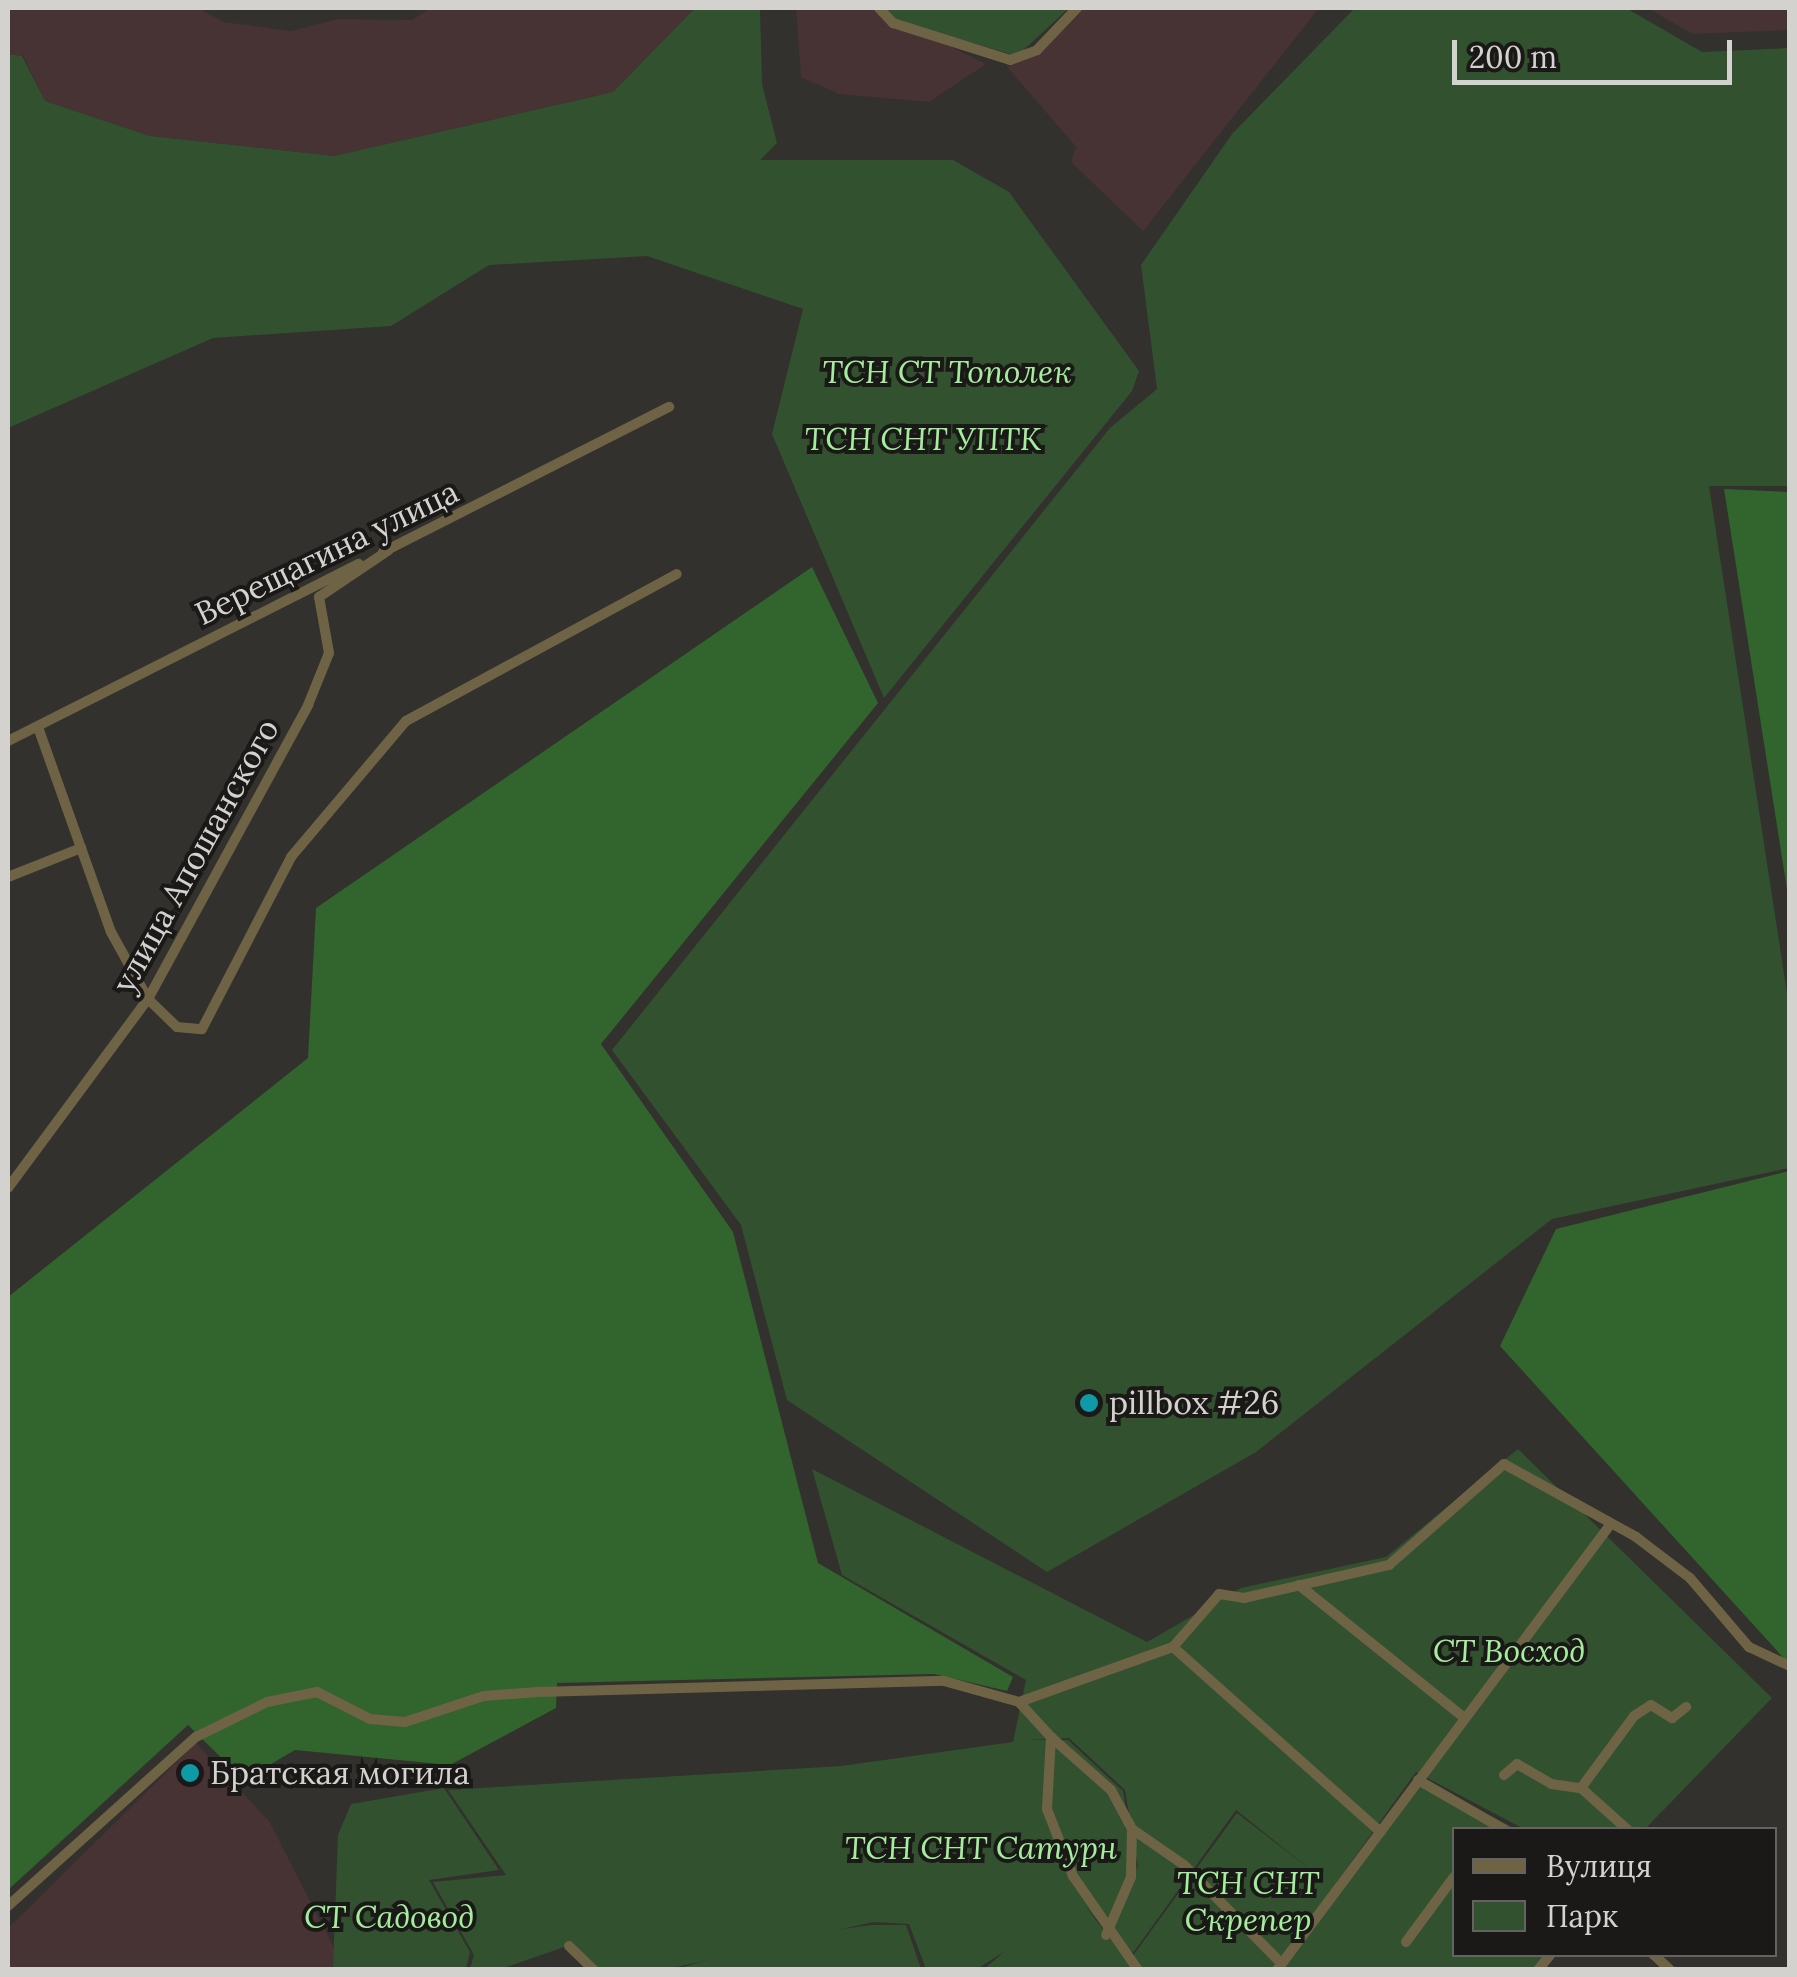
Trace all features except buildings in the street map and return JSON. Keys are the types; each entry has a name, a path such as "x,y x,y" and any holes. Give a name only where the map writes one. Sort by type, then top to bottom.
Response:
{"street":[{"path":"879,8 893,23 1010,60 1038,50 1077,8"},
{"name":"Верещагина улица","path":"8,742 39,730 669,407"},
{"name":"улица Апошанского","path":"8,1188 148,999 321,680 329,653 320,597 388,550"},
{"path":"39,730 81,848 148,999 176,1027 202,1029 292,857 406,720 676,574"},
{"path":"8,877 81,848"},
{"path":"1019,1702 1173,1647 1204,1600 1389,1565 1504,1464 1610,1525 1690,1578 1749,1647 1790,1666"},
{"path":"8,1906 196,1737 256,1706 317,1692 370,1719 405,1722 484,1696 606,1688 944,1681 1019,1702 1111,1790 1132,1829 1184,1865 1279,1966 1381,1832 1462,1716 1610,1525"},
{"path":"1299,1585 1462,1716"},
{"path":"1173,1647 1381,1832"},
{"path":"1581,1788 1634,1716 1651,1704 1672,1718 1686,1708"},
{"path":"1052,1737 1047,1809 1106,1935 1138,1970"},
{"path":"1504,1775 1517,1764 1551,1784 1581,1788 1625,1827"},
{"path":"1418,1780 1494,1827"},
{"path":"1106,1935 1130,1877 1132,1829"},
{"path":"1406,1942 1452,1880"},
{"path":"569,1946 594,1970"}],"shaded area":[{"path":"8,8 198,8 224,22 291,31 338,19 412,20 430,8 695,8 613,92 334,156 150,136 45,101 23,56 8,54"},
{"path":"796,8 872,8 986,64 929,102 839,94 801,77"},
{"path":"1077,8 1319,8 1143,231 1071,162 1076,147 1007,67 1033,55"},
{"path":"1647,8 1789,8 1789,30 1693,34"},
{"path":"196,1743 269,1821 345,1969 8,1970 8,1928"}],"green space":[{"name":"ТСН СТ Тополек","path":"695,8 760,8 762,84 777,143 760,160 953,160 1009,192 1139,371 1132,391 884,698 772,434 803,309 647,256 489,265 391,326 213,338 8,428 8,54 22,56 45,101 150,136 334,156 613,92"},
{"path":"885,8 1069,8 1017,56 895,20"},
{"path":"1355,8 1626,8 1702,52 1789,48 1789,486 1709,486 1789,1006 1789,1168 1552,1219 1256,1452 1047,1572 787,1400 741,1225 612,1050 1110,428 1157,389 1141,265 1232,134"},
{"path":"1724,489 1789,492 1789,902"},
{"path":"812,567 878,703 601,1044 733,1232 818,1563 1013,1677 1007,1691 934,1674 557,1683 556,1708 450,1765 295,1750 244,1780 188,1725 8,1890 8,1297 308,1058 316,908"},
{"path":"1789,1171 1789,1664 1500,1346 1556,1229"},
{"path":"1518,1449 1772,1698 1647,1827 1520,1827 1416,1772 1274,1969 1143,1969 1132,1957 1237,1813 1316,1874 1236,1810 1133,1953 1109,1929 1138,1866 1125,1790 1069,1738 1028,1740 1068,1740 1123,1791 1136,1866 1106,1930 1085,1906 1134,1969 984,1969 1005,1951 977,1969 926,1969 909,1924 873,1922 668,1969 596,1969 570,1945 501,1969 470,1969 474,1955 433,1882 506,1875 448,1790 841,1766 1013,1742 1026,1680 842,1575 812,1469 1147,1642 1241,1588 1386,1557"},
{"path":"1416,1777 1512,1827 1452,1827 1452,1957 1546,1957 1534,1969 1281,1970"},
{"name":"СТ Садовод","path":"444,1788 499,1870 429,1880 470,1952 466,1969 333,1969 338,1835 351,1804"},
{"path":"871,1925 906,1925 921,1969 676,1969 785,1937"}],"place":[{"name":"pillbox #26","path":"1089,1403"},
{"name":"Братская могила","path":"190,1773"}],"park label":[{"name":"ТСН СНТ УПТК","path":"923,439"},
{"name":"СТ Восход","path":"1509,1651"},
{"name":"ТСН СНТ Сатурн","path":"981,1848"},
{"name":"ТСН СНТ Скрепер","path":"1248,1902"}]}
